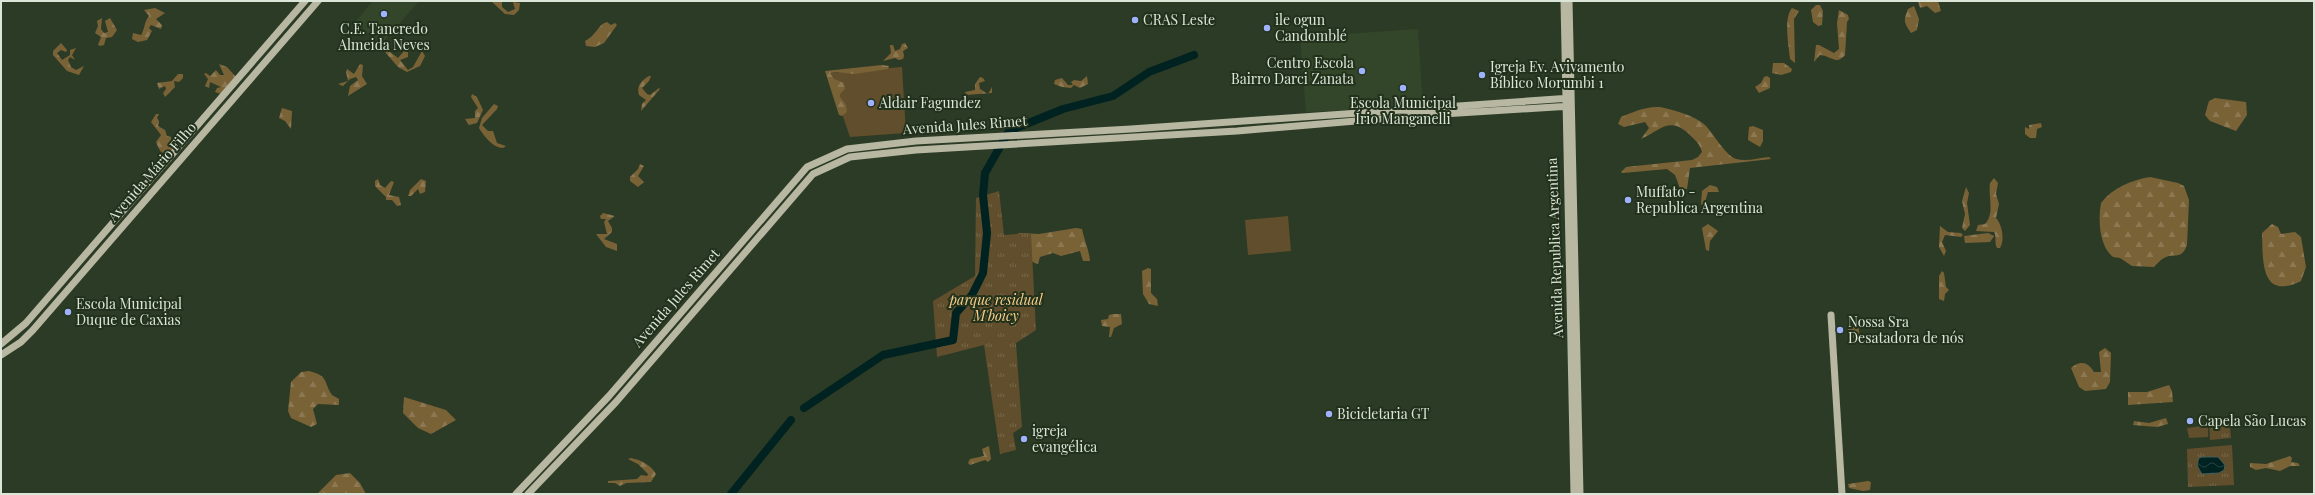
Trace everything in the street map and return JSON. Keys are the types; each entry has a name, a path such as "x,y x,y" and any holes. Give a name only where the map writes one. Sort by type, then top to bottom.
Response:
{"main road":[{"name":"Avenida Mário Filho","path":"1,344 26,323 305,1"},
{"name":"Avenida Mário Filho","path":"1,355 21,342 33,330 318,1"},
{"name":"Avenida Republica Argentina","path":"1564,1 1574,208 1580,494"},
{"name":"Avenida Republica Argentina","path":"1568,98 1569,1"},
{"name":"Avenida Jules Rimet","path":"516,494 609,396 807,167 847,149 916,141 1131,129 1568,98"},
{"name":"Avenida Republica Argentina","path":"1569,106 1566,197 1574,494"},
{"name":"Avenida Jules Rimet","path":"528,494 616,402 813,174 850,157 1022,142 1245,130 1569,106"},
{"path":"1566,197 1574,208"},
{"path":"1831,315 1842,494"}],"shaded area":[{"path":"373,1 419,1 381,45 355,22"},
{"name":"Centro Escola Bairro Darci Zanata","path":"1418,29 1423,106 1306,112 1300,37"}],"green space":[{"path":"491,1 502,1 502,7 508,12 515,9 513,2 520,3 519,10 514,15 505,14"},
{"path":"1918,1 1938,1 1941,11 1935,13 1927,6 1920,8"},
{"path":"1816,5 1820,5 1823,11 1822,25 1818,26 1813,22 1811,10"},
{"path":"1914,6 1919,19 1917,30 1911,33 1906,24 1905,16 1908,9"},
{"path":"155,8 165,13 156,19 162,25 161,29 151,25 149,28 152,31 147,40 138,42 132,39 133,33 141,35 142,33 149,16 144,10"},
{"path":"1792,8 1799,11 1794,19 1795,63 1790,59 1787,33 1789,13"},
{"path":"1839,10 1848,15 1849,19 1847,22 1845,55 1839,60 1836,60 1820,55 1814,62 1816,45 1819,45 1834,53 1839,49 1837,23"},
{"path":"102,18 101,29 104,33 108,32 105,21 110,18 117,30 112,37 106,38 104,45 100,46 98,45 101,37 95,33 98,26 97,21"},
{"path":"607,22 611,25 615,23 617,25 604,43 595,47 586,46 585,41 592,36 601,25"},
{"path":"61,43 67,50 66,52 61,50 57,53 62,60 70,55 70,50 76,48 72,55 75,60 70,57 68,60 71,67 76,70 84,66 79,75 67,71 53,55 53,51"},
{"path":"905,43 908,48 903,51 903,59 899,60 895,58 883,61 891,53 890,45 893,45 895,51 900,49 902,44"},
{"path":"386,49 398,58 404,51 408,51 408,57 400,60 408,70 413,67 422,51 425,56 420,66 407,72 398,67 385,52"},
{"path":"1773,63 1784,63 1792,69 1791,72 1781,75 1772,73"},
{"path":"219,64 227,67 236,77 221,94 215,92 217,88 221,87 210,82 209,88 205,86 208,79 204,74 206,73 210,76 216,70 220,75 224,75"},
{"path":"360,64 363,65 362,76 367,84 348,96 350,86 358,80 356,77 348,81 346,72 347,69 354,74"},
{"path":"882,65 889,66 888,69 854,74 837,72 830,73 834,79 844,83 845,89 840,94 840,97 846,105 847,112 842,116 839,115 825,71"},
{"name":"Aldair Fagundez","path":"902,67 906,133 850,137 828,73"},
{"path":"178,74 183,74 183,78 179,82 174,81 175,87 165,97 163,93 166,89 165,86 159,89 157,83 172,81"},
{"path":"651,76 649,81 642,88 647,94 650,95 659,88 660,89 641,111 642,104 646,100 639,95 638,89 642,81"},
{"path":"1087,76 1088,84 1080,88 1074,85 1071,88 1054,84 1055,80 1062,78 1068,85 1073,85 1071,82 1074,80 1081,81"},
{"path":"1767,76 1770,78 1770,88 1759,93 1755,87 1761,83 1764,77"},
{"path":"980,77 985,81 979,83 980,89 987,93 966,95 965,92 975,90 975,84"},
{"path":"348,81 343,86 338,84"},
{"path":"992,87 992,93 988,93"},
{"path":"472,94 477,97 483,110 477,123 469,125 465,119 475,118 475,111 478,108 471,97"},
{"path":"2215,98 2246,102 2247,115 2236,131 2210,121 2205,115 2209,101"},
{"path":"494,104 498,106 497,109 482,125 488,131 493,131 497,143 506,146 503,148 492,144 479,128 482,118"},
{"path":"1660,107 1684,113 1700,121 1728,153 1736,159 1748,160 1769,157 1771,159 1690,168 1687,189 1680,188 1675,175 1667,169 1621,172 1626,167 1692,160 1698,157 1702,152 1699,144 1689,134 1676,126 1665,126 1641,139 1649,128 1645,122 1624,127 1618,124 1621,117 1630,113 1645,108"},
{"path":"282,108 292,111 291,129 285,121 279,118"},
{"path":"156,114 159,114 157,118 159,121 158,126 165,130 167,136 171,137 171,140 176,139 178,142 169,155 164,154 161,151 156,142 161,135 151,122"},
{"path":"2041,123 2042,127 2037,129 2036,138 2030,138 2025,134 2025,127 2029,129 2029,125"},
{"path":"1753,126 1763,130 1763,141 1760,147 1748,140 1749,127"},
{"path":"640,164 644,166 638,176 644,182 638,187 630,181 630,177 638,169"},
{"path":"2150,177 2178,183 2184,186 2189,200 2187,245 2185,250 2180,255 2168,256 2154,267 2132,266 2120,258 2113,257 2108,252 2102,240 2100,225 2101,203 2117,189 2136,180"},
{"path":"1994,178 1998,183 1996,194 1999,204 1996,218 2000,224 2002,232 2002,245 2000,248 1997,248 1996,246 1994,232 1976,231 1978,225 1985,224 1990,215 1990,183"},
{"path":"378,179 380,185 385,188 391,181 394,182 389,195 399,197 401,205 397,206 392,200 386,200 386,197 375,186 375,181"},
{"path":"421,179 426,181 425,192 420,194 418,189 411,196 408,196 410,190"},
{"path":"1710,185 1717,187 1719,192 1708,192 1705,202 1709,210 1706,211 1701,204 1702,191"},
{"path":"1966,187 1969,193 1967,203 1970,225 1965,231 1962,228 1965,214 1962,201"},
{"name":"parque residual M'boicy","path":"999,191 1004,235 1031,233 1036,330 1016,343 1022,427 1013,433 1016,450 1000,454 984,345 937,357 933,301 975,276 976,198"},
{"path":"603,213 615,216 608,221 612,228 612,232 604,239 617,244 617,251 606,247 596,234 607,234 604,222 606,219 601,219 600,216"},
{"path":"1288,216 1291,251 1248,255 1245,220"},
{"path":"1708,224 1718,231 1710,241 1709,251 1706,250 1702,228"},
{"path":"2272,224 2278,227 2281,234 2295,232 2301,237 2306,267 2301,281 2288,286 2278,286 2271,282 2266,275 2262,233"},
{"path":"1940,226 1948,232 1961,233 1963,235 1961,237 1945,235 1942,242 1946,251 1944,256 1939,247"},
{"path":"1076,228 1082,229 1089,252 1090,261 1083,261 1080,251 1061,256 1053,253 1040,257 1038,264 1030,260 1016,235 1019,233 1039,234"},
{"path":"1988,233 1994,236 1990,242 1965,243 1964,236"},
{"path":"1148,268 1151,269 1151,293 1157,299 1158,306 1149,304 1143,294 1142,271"},
{"path":"1942,271 1944,273 1946,287 1949,290 1945,294 1944,301 1939,299 1939,276"},
{"path":"1121,314 1122,324 1114,328 1111,337 1109,337 1110,327 1102,326 1101,320 1108,319 1109,315"},
{"path":"1851,318 1858,325 1859,330 1859,335 1854,338 1848,332 1848,321"},
{"path":"2105,348 2111,353 2110,382 2106,389 2085,391 2079,387 2071,368 2074,365 2084,363 2094,372 2101,372 2099,352"},
{"path":"309,371 323,377 332,395 339,399 339,405 318,404 313,409 317,424 311,427 291,418 288,411 291,382 301,372"},
{"path":"2169,385 2172,391 2173,402 2128,405 2128,392 2147,392"},
{"path":"404,397 446,410 456,420 431,434 418,428 403,413"},
{"path":"2229,417 2231,438 2210,440 2209,419"},
{"path":"2166,418 2168,424 2157,427 2133,425 2134,421 2149,423"},
{"path":"2208,425 2208,437 2189,438 2187,428"},
{"path":"2232,445 2234,485 2188,487 2187,449"},
{"path":"989,446 991,459 988,462 985,460 970,465 968,463 970,459 984,456 982,449"},
{"path":"2290,456 2292,458 2291,462 2298,463 2300,466 2290,466 2280,471 2266,468 2256,470 2250,467 2250,463 2266,464"},
{"path":"631,458 645,463 654,471 656,474 651,482 626,483 620,486 615,483 608,483 608,481 637,479 641,475 647,476 648,474 638,464 628,459"},
{"path":"350,473 360,483 366,494 317,494 336,475"},
{"path":"1868,481 1871,482 1870,490 1863,491 1849,488 1848,484"}],"water":[{"path":"2218,457 2225,465 2224,470 2219,473 2202,474 2198,461 2199,458"}],"waterway":[{"path":"804,408 883,355 953,340 956,313 972,295 983,273 987,233 983,195 985,173 1009,131 1063,109 1113,96 1149,72 1194,55"},
{"path":"731,494 791,420"}],"place":[{"name":"C.E. Tancredo Almeida Neves","path":"384,14"},
{"name":"CRAS Leste","path":"1135,20"},
{"name":"ile ogun Candomblé","path":"1267,28"},
{"name":"Centro Escola Bairro Darci Zanata","path":"1362,71"},
{"name":"Igreja Ev. Avivamento Bíblico Morumbi 1","path":"1482,75"},
{"name":"Escola Municipal Írio Manganelli","path":"1403,88"},
{"name":"Aldair Fagundez","path":"871,103"},
{"name":"Muffato - Republica Argentina","path":"1628,200"},
{"name":"Escola Municipal Duque de Caxias","path":"68,312"},
{"name":"Nossa Sra Desatadora de nós","path":"1840,330"},
{"name":"Bicicletaria GT","path":"1329,414"},
{"name":"Capela São Lucas","path":"2190,421"},
{"name":"igreja evangélica","path":"1024,439"}]}
